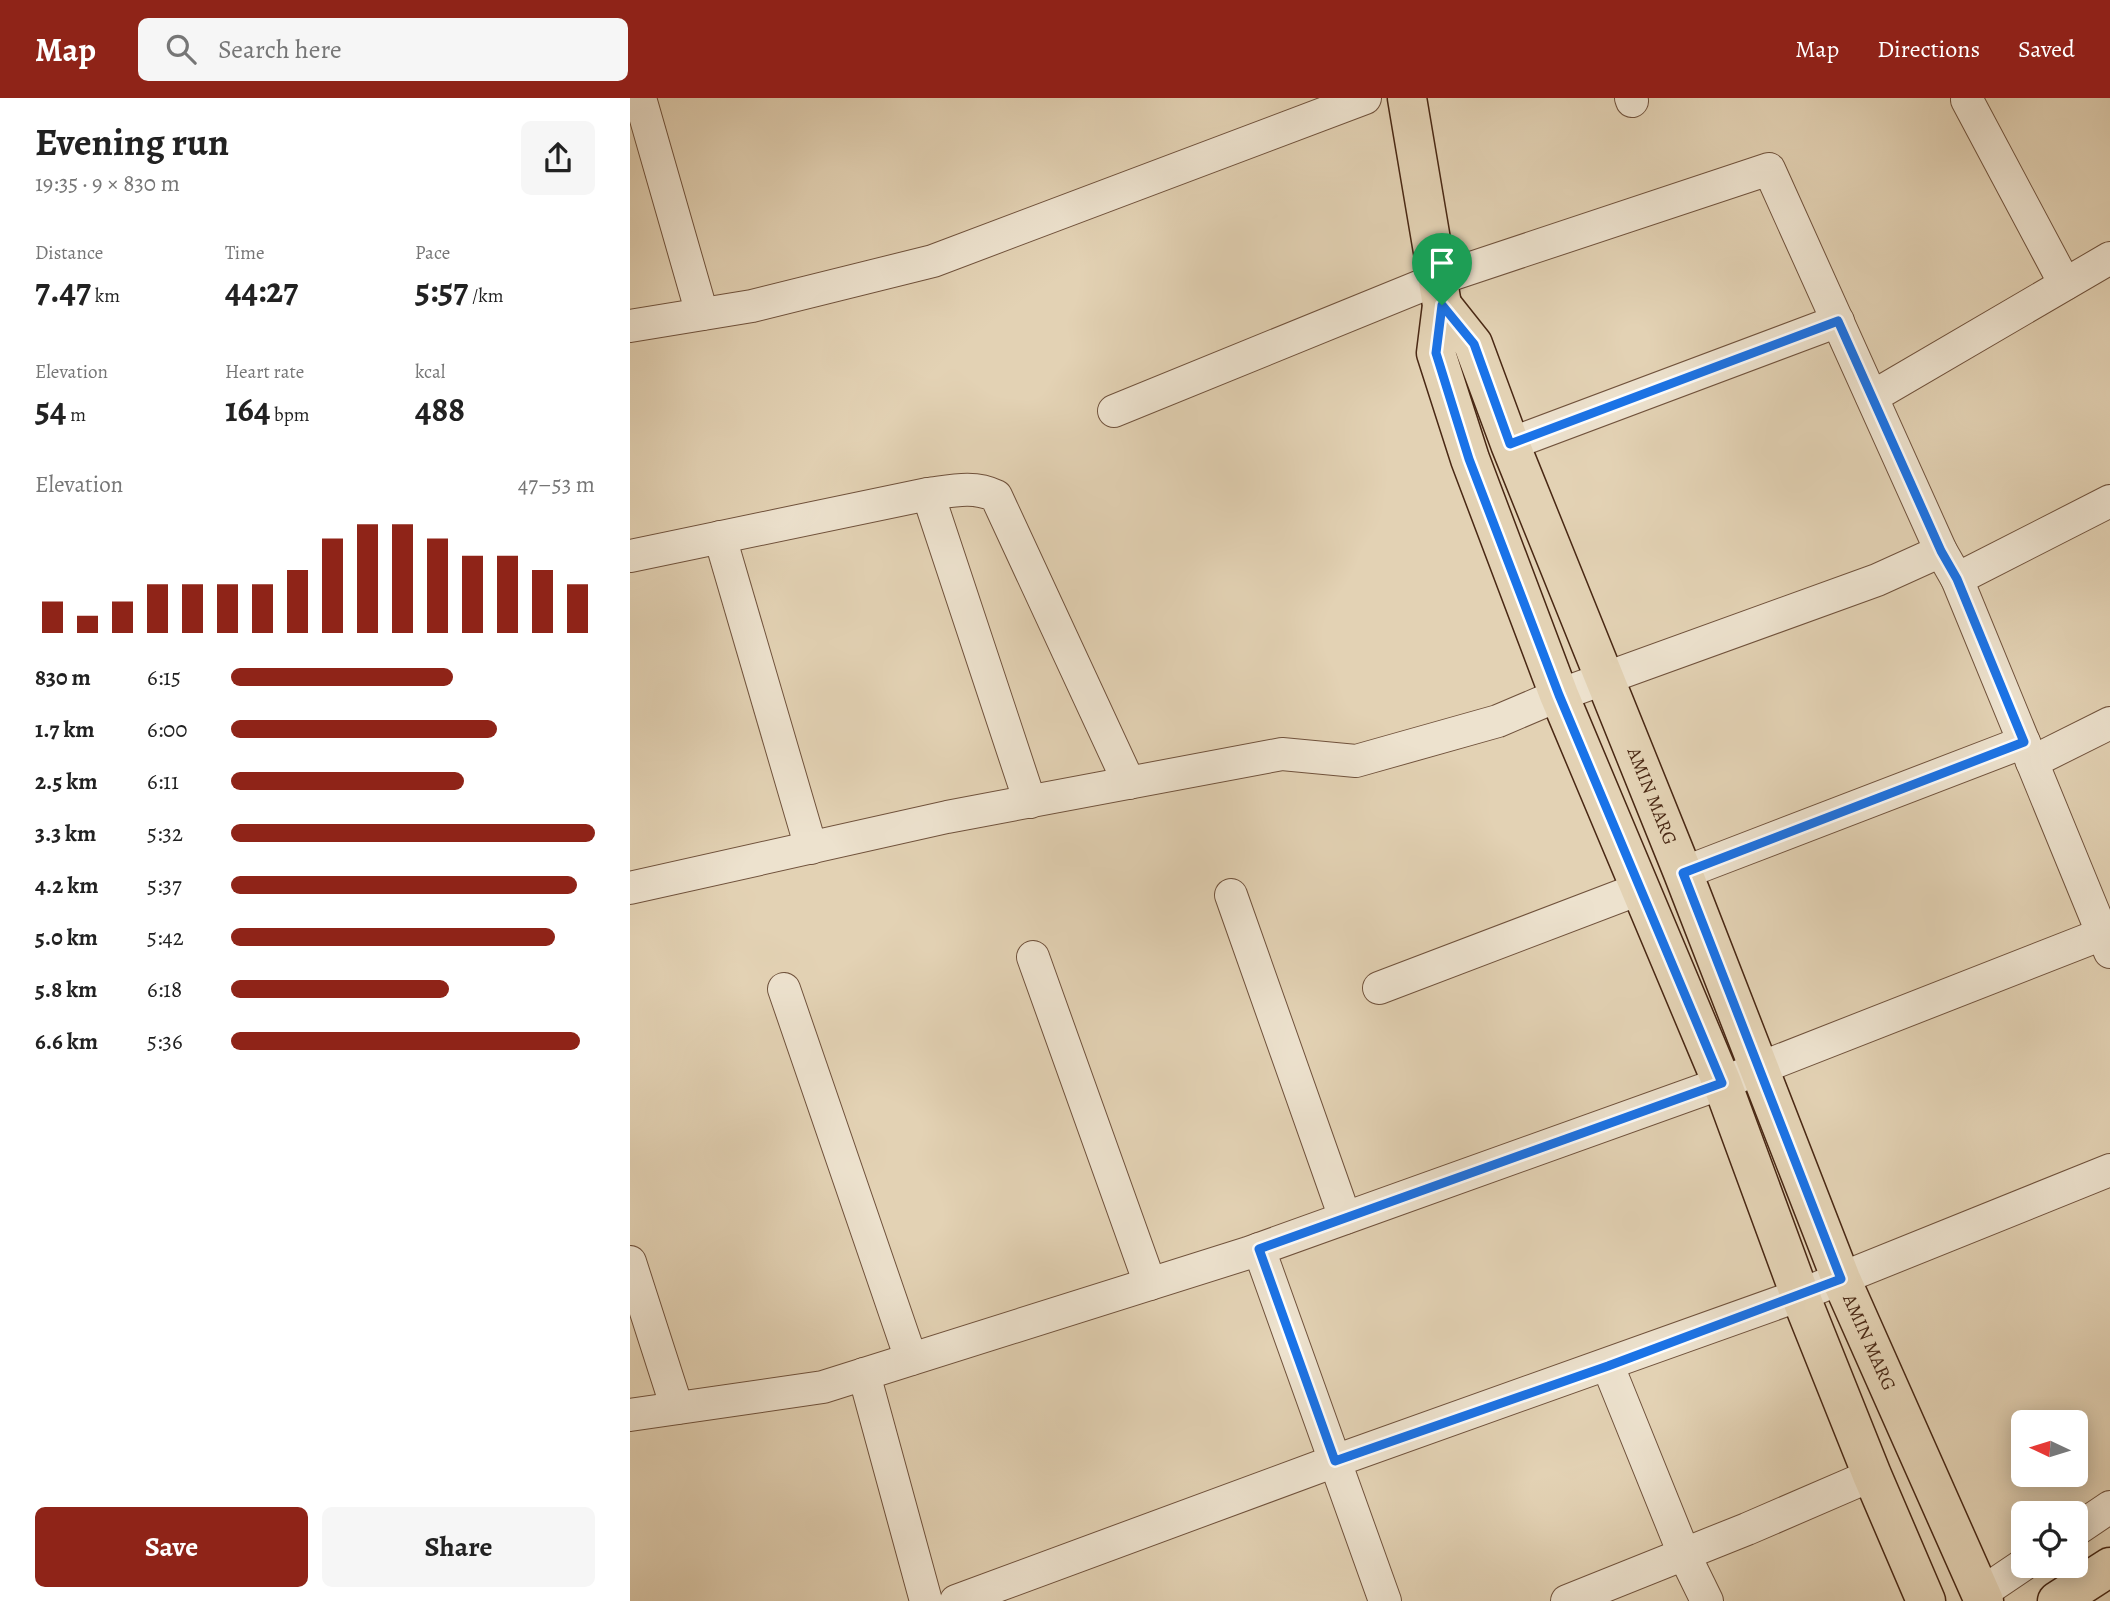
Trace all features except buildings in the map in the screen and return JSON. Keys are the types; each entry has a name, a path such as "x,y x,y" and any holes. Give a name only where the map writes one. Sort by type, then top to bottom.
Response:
{"main road":[{"name":"AMIN MARG","path":"1407,98 1440,292 1436,353 1469,459 1559,695 1722,1083 1800,1295 1926,1601"},
{"name":"AMIN MARG","path":"1440,292 1474,344 1510,444 1683,873 1841,1279 1982,1597"},
{"path":"2056,1601 2110,1567"}],"street":[{"path":"640,98 702,314"},
{"path":"630,326 752,306 933,261 1365,98"},
{"path":"1967,100 2065,284"},
{"path":"630,1415 823,1387 1259,1249 1722,1083 2108,939 1957,579 1941,551 1769,169 1114,411"},
{"path":"1872,397 2110,258"},
{"path":"1510,444 1838,321"},
{"path":"630,556 928,494 964,489 983,490 996,496 1129,783"},
{"path":"928,494 1030,802"},
{"path":"1957,579 2110,500"},
{"path":"720,537 811,848"},
{"path":"630,888 1030,802 1282,754 1356,761 1498,721 1559,695 1877,579 1941,551"},
{"path":"1683,873 2110,723"},
{"path":"1379,988 1639,889"},
{"path":"1231,895 1345,1218"},
{"path":"1033,957 1150,1284"},
{"path":"785,989 911,1359"},
{"path":"956,1601 1335,1461 1608,1366 1800,1295 2110,1170"},
{"path":"1259,1249 1385,1601"},
{"path":"630,1262 677,1408"},
{"path":"1608,1366 1684,1554 1707,1601"},
{"path":"864,1374 926,1601"},
{"path":"1567,1601 1872,1475"},
{"path":"2088,1522 2110,1507"},
{"path":"1982,1597 2011,1574"}],"route":[{"path":"1442,305 1474,344 1510,444 1838,321 1941,551 1957,579 2024,742 1683,873 1841,1279 1608,1366 1335,1461 1259,1249 1722,1083 1559,695 1469,459 1436,353 1442,305"}]}
